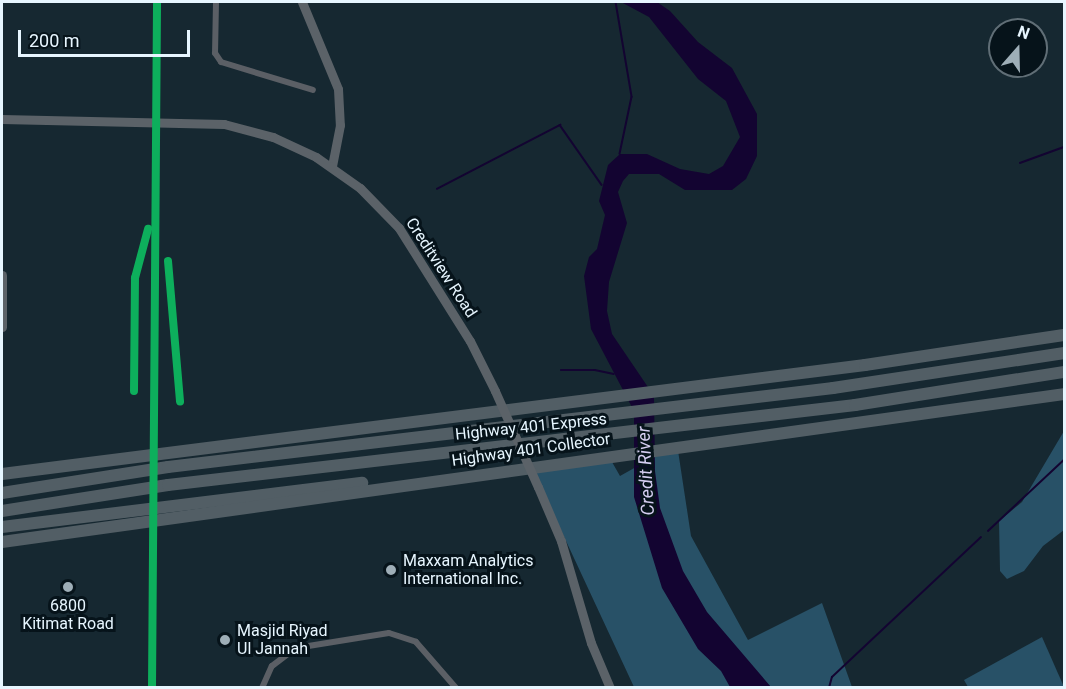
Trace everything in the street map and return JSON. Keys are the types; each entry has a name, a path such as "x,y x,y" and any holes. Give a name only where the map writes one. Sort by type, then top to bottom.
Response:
{"highway":[{"path":"2,474 170,450 680,389 1065,335"},
{"name":"Highway 401 Express","path":"2,493 168,467 605,418 1065,353"},
{"name":"Highway 401 Express","path":"2,511 168,485 607,436 855,405 1065,372"},
{"name":"Highway 401 Collector","path":"2,542 166,522 501,469 603,457 1065,392"},
{"path":"2,526 166,504 501,469"}],"main road":[{"path":"302,2 338,89 339,125 332,166"},
{"name":"Creditview Road","path":"2,119 224,124 273,137 332,166 360,188 399,228 470,341 538,487 610,687"},
{"path":"2,275 2,327"}],"street":[{"path":"216,2 215,53 221,62 313,90"},
{"path":"262,687 272,666 296,648 388,633 416,642 456,687"}],"shaded area":[{"path":"1064,431 1064,530 1043,546 1024,571 1007,579 1000,571 999,521 1022,502"},
{"path":"677,444 691,536 748,640 822,603 852,687 634,687 533,470 612,462 620,476"},
{"path":"1042,637 1064,687 968,687 964,680"}],"water":[{"name":"Credit River","path":"621,2 657,2 670,11 698,42 732,68 757,114 757,156 746,179 732,190 685,190 659,174 629,174 623,181 618,192 627,223 609,282 607,311 612,334 654,396 655,471 660,508 683,571 707,612 771,687 730,687 721,671 698,649 662,588 634,497 634,411 591,329 584,276 589,257 597,249 605,215 599,201 608,165 620,154 647,154 680,169 709,174 723,166 740,137 726,101 698,79 649,17"}],"waterway":[{"name":"Credit River","path":"616,2 632,97 620,154"},
{"path":"437,189 560,125 602,185"},
{"path":"1020,163 1064,147"},
{"path":"561,370 595,370 614,374"},
{"path":"988,531 1064,460"},
{"path":"829,688 832,677 981,537"}],"transit line":[{"path":"152,688 157,2"},
{"path":"134,391 135,278 148,229"},
{"path":"168,261 180,401"}],"place":[{"name":"Maxxam Analytics International Inc.","path":"391,570"},
{"name":"6800 Kitimat Road","path":"68,587"},
{"name":"Masjid Riyad Ul Jannah","path":"225,640"}]}
